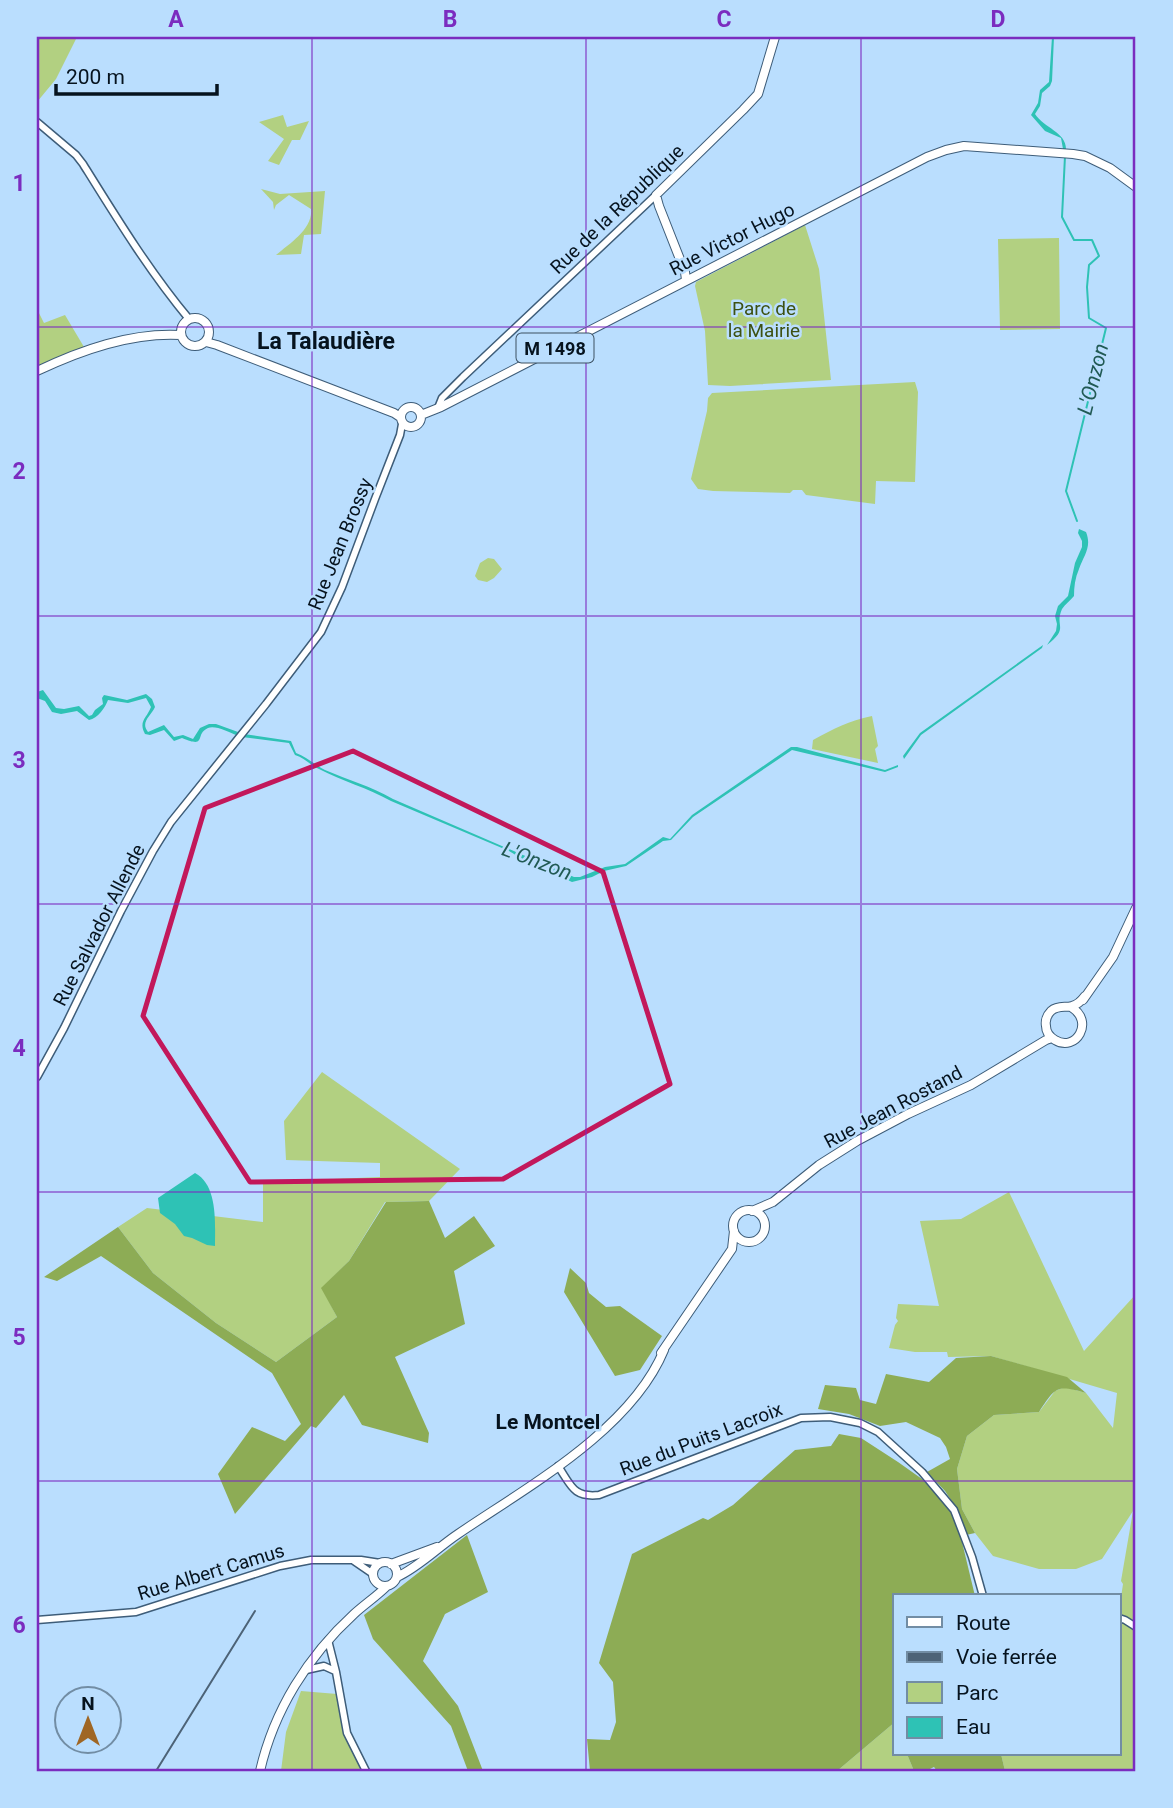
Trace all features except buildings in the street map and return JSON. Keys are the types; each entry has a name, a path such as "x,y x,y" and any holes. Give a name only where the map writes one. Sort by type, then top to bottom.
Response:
{"main road":[{"name":"Rue de la République","path":"656,195 758,94 775,37"},
{"name":"Rue Victor Hugo","path":"421,415 440,408 937,153 964,146 1085,156 1110,168 1136,187"},
{"path":"656,195 686,280"},
{"path":"181,335 182,326 189,319 199,319 207,324 209,333 205,342"},
{"name":"M 1498","path":"37,371 122,340 151,335 181,335 184,342 190,346 205,342 217,345 394,413 404,423 414,427 419,423 421,415 418,410 410,407 402,411 404,423"},
{"path":"1071,1007 1085,996 1113,957 1136,908"},
{"path":"1079,1013 1085,996"},
{"path":"1059,1007 1071,1007 1079,1013 1083,1026 1080,1035 1075,1039 1064,1043 1052,1038 1046,1030 1045,1024 1051,1011 1059,1007"},
{"path":"1034,1047 1046,1030"},
{"name":"Rue Jean Rostand","path":"752,1211 772,1202 819,1165 857,1141 971,1085 1052,1038"},
{"path":"764,1222 772,1202"},
{"path":"260,1771 281,1709 304,1671 328,1640 397,1577 407,1573 440,1546 558,1466 597,1436 624,1409 732,1249 755,1241 762,1235 765,1227 760,1215 752,1211 738,1214 734,1222 732,1249"},
{"path":"734,1231 738,1238 746,1242"},
{"path":"374,1597 376,1566 380,1563 391,1564 440,1546"},
{"path":"391,1564 397,1577"},
{"path":"375,1578 381,1585 387,1586"}],"street":[{"path":"37,122 83,164 144,259 189,319"},
{"name":"Rue de la République","path":"440,408 442,398 453,387 656,195"},
{"name":"Rue Jean Brossy","path":"195,790 321,632 342,587 404,423"},
{"name":"Rue Salvador Allende","path":"37,1077 153,851 195,790"},
{"name":"Rue du Puits Lacroix","path":"558,1466 578,1493 587,1496 599,1495 801,1418 830,1417 860,1423 887,1440 927,1478 954,1510 982,1594"},
{"name":"Rue Albert Camus","path":"37,1620 136,1612 280,1566 311,1560 380,1563"},
{"path":"352,1560 375,1578"},
{"path":"1120,1618 1136,1627"},
{"path":"328,1640 347,1733 366,1771"},
{"path":"304,1671 324,1665 336,1672"}],"highlighted area":[{"path":"353,751 603,872 670,1084 503,1179 250,1182 143,1016 205,808"}],"green space":[{"path":"37,37 77,37 56,79 37,102"},
{"path":"283,115 287,127 309,121 300,140 292,140 279,165 268,161 284,139 259,122"},
{"path":"261,189 280,194 325,191 321,234 304,235 301,254 276,255 304,229 311,216 311,209 289,195 276,205 274,210 273,202"},
{"name":"Parc de la Mairie","path":"805,225 819,269 831,380 708,385 705,331 696,282"},
{"path":"1059,238 1060,329 1000,330 998,239"},
{"path":"37,309 44,323 65,315 84,347 37,366"},
{"path":"915,382 918,392 915,482 876,481 875,504 806,495 802,490 793,490 790,493 698,489 691,479 708,398 712,393"},
{"path":"488,558 494,559 502,569 487,582 478,580 475,576 480,563"},
{"path":"872,716 878,746 875,749 878,763 812,749 813,740 842,725"},
{"path":"322,1072 460,1169 429,1201 385,1202 349,1261 322,1288 337,1317 276,1362 216,1323 153,1273 118,1227 147,1208 263,1222 263,1182 380,1177 380,1163 286,1160 284,1121"},
{"path":"1009,1192 1084,1351 1136,1294 1136,1771 1005,1771 1001,1756 1120,1756 1121,1581 1133,1511 1102,1559 1076,1569 1039,1569 993,1556 975,1533 962,1509 957,1469 967,1436 994,1415 1039,1412 1055,1391 1065,1387 1086,1393 1113,1428 1117,1393 991,1356 948,1357 947,1352 915,1352 889,1348 898,1321 898,1304 939,1306 920,1221 961,1219"},
{"path":"301,1691 337,1694 344,1733 363,1771 281,1771 286,1732"},
{"path":"893,1724 893,1756 908,1756 914,1771 837,1771"}],"shaded area":[{"path":"429,1201 445,1238 474,1216 495,1246 454,1271 465,1324 395,1357 429,1433 428,1443 362,1425 344,1395 316,1428 311,1426 235,1514 218,1474 252,1427 285,1441 301,1424 272,1373 101,1256 57,1281 44,1277 118,1227 153,1273 216,1323 276,1362 337,1317 321,1288 349,1261 386,1202"},
{"path":"570,1268 586,1283 589,1293 606,1307 620,1306 662,1336 640,1370 615,1376 564,1292"},
{"path":"991,1356 1067,1377 1086,1393 1069,1389 1058,1390 1049,1397 1039,1412 994,1415 967,1436 957,1469 962,1509 975,1533 966,1535 957,1509 927,1472 950,1459 940,1438 906,1422 880,1426 849,1414 818,1409 825,1385 856,1388 860,1400 876,1404 886,1374 929,1382 956,1358"},
{"path":"839,1434 861,1438 922,1479 952,1512 975,1594 893,1594 893,1724 837,1771 590,1771 587,1739 610,1740 616,1722 613,1682 599,1663 632,1554 703,1518 708,1520 733,1505 795,1450 831,1446"},
{"path":"467,1535 488,1592 445,1614 423,1661 458,1706 483,1771 468,1771 451,1726 373,1639 364,1615"},
{"path":"908,1756 1001,1756 1005,1771 937,1771 934,1767 926,1771 914,1771"}],"water":[{"path":"1052,37 1052,81 1042,93 1040,106 1035,114 1059,134 1065,143 1066,149 1063,149 1061,138 1045,131 1031,115 1038,103 1040,90 1049,82"},
{"path":"1079,529 1086,532 1087,551 1077,576 1074,596 1062,609 1060,630 1047,645 1056,631 1055,616 1058,606 1068,596 1075,563 1082,547"},
{"path":"1043,645 921,735 904,759 903,756 920,733"},
{"path":"43,690 56,708 79,706 89,716 103,704 104,695 127,700 146,694 155,707 145,725 148,732 164,725 174,737 183,735 193,739 200,728 216,724 238,732 236,735 211,727 204,731 198,741 182,738 174,741 164,730 145,734 143,723 151,707 146,698 128,703 108,700 101,712 89,720 77,711 61,714 52,712 45,701 37,698 37,692"},
{"path":"244,734 291,741 296,753 325,770 574,877 625,864 663,837 670,839 692,815 791,747 885,770 898,767 885,772 792,750 693,817 671,840 663,841 626,866 572,882 509,851 319,769 295,755 289,743 242,737"},
{"path":"195,1173 208,1186 214,1205 215,1246 184,1236 175,1224 160,1213 158,1198"}],"waterway":[{"name":"L'Onzon","path":"1065,156 1062,217 1074,240 1092,240 1099,256 1089,265 1089,318 1106,328 1066,491 1077,521"}],"railway":[{"path":"156,1771 255,1611"}],"district":[{"name":"La Talaudière","path":"326,341"},
{"name":"Le Montcel","path":"548,1422"}]}
